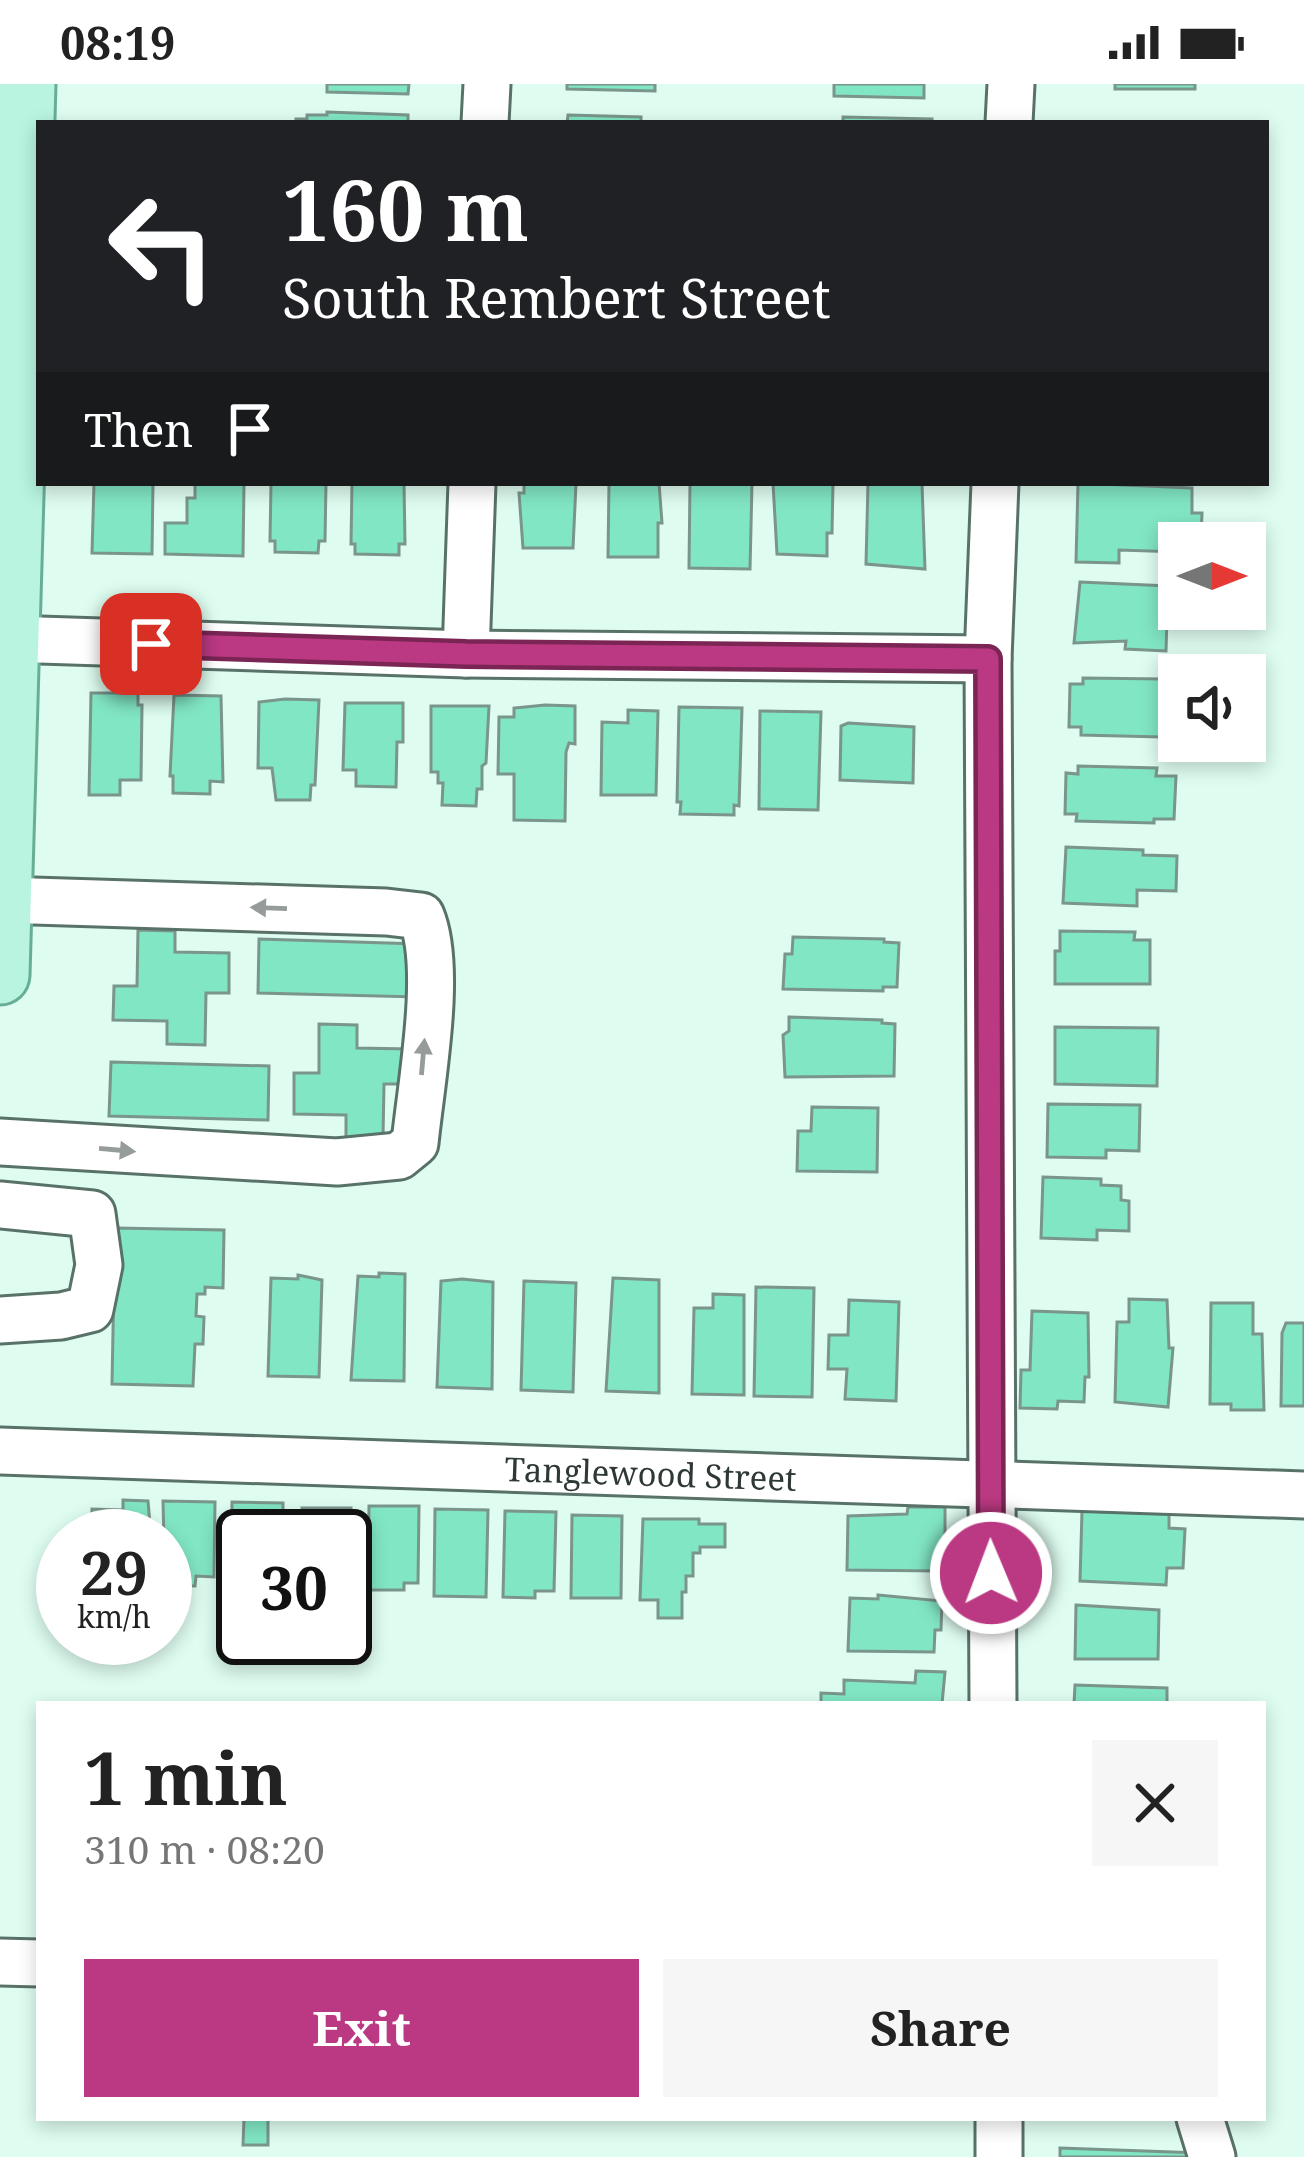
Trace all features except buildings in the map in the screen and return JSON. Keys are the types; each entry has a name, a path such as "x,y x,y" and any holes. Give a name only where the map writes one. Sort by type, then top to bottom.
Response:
{"main road":[{"path":"0,975 26,84"}],"street":[{"path":"485,120 487,84"},
{"path":"1009,120 1010,84"},
{"path":"466,654 472,486"},
{"path":"993,1701 988,659 995,486"},
{"path":"9,638 466,654 988,659"},
{"path":"0,1142 337,1162 398,1156 415,1143 429,935 421,916 386,912 2,900"},
{"path":"0,1205 92,1214 99,1265 90,1309 0,1320"},
{"name":"Tanglewood Street","path":"0,1450 1304,1495"},
{"path":"0,1961 36,1963"},
{"path":"999,2121 999,2157"}],"route":[{"path":"151,644 466,654 988,659 991,1573"}]}
